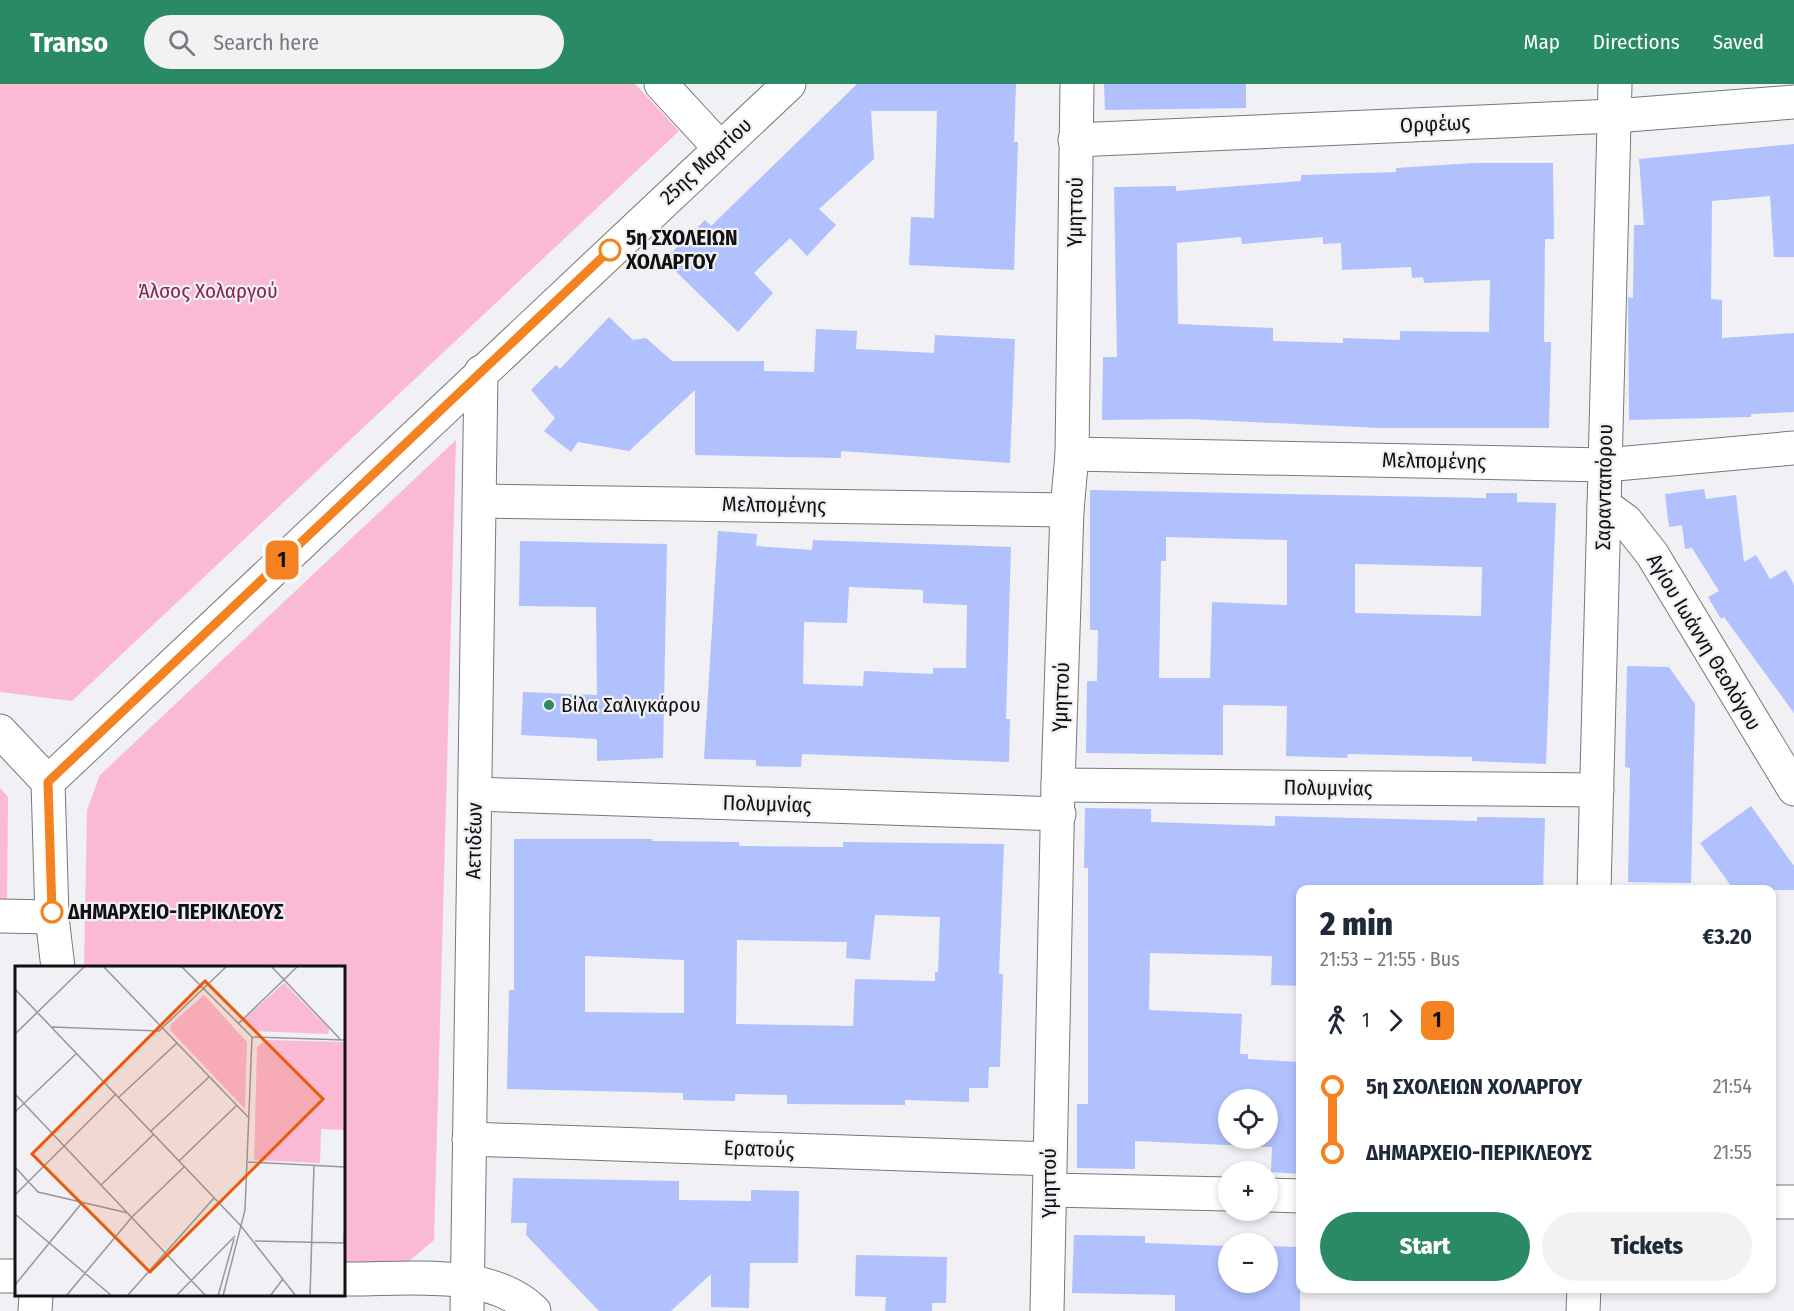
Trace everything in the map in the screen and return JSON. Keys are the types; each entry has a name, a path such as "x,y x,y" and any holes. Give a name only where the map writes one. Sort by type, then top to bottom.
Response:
{"street":[{"path":"661,84 719,147"},
{"name":"25ης Μαρτίου","path":"48,782 719,147 789,84"},
{"name":"Υμηττού","path":"1047,1311 1067,510 1072,454 1077,84"},
{"name":"Ορφέως","path":"1076,140 1614,100 1794,102"},
{"name":"Σαρανταπόρου","path":"1594,885 1614,100"},
{"name":"Αετιδέων","path":"467,1296 481,501 481,372"},
{"name":"Μελπομένης","path":"1072,454 1605,465 1794,448"},
{"name":"Μελπομένης","path":"481,501 1067,510"},
{"name":"Αγίου Ιωάννη Θεολόγου","path":"1604,505 1626,521 1652,554 1794,789"},
{"path":"0,731 48,782 52,917 58,966"},
{"name":"Πολυμνίας","path":"476,794 1059,799 1597,790"},
{"path":"0,916 52,917"},
{"path":"47,966 52,917"},
{"name":"Ερατούς","path":"468,1139 1050,1175 1218,1193"},
{"path":"1278,1195 1296,1196"},
{"path":"1776,1202 1794,1202"},
{"path":"345,1279 467,1296 500,1288 525,1302 534,1311"},
{"path":"1583,1311 1584,1293"},
{"path":"35,1311 36,1296"}],"green space":[{"name":"Άλσος Χολαργού","path":"0,84 635,84 679,131 72,701 0,692"},
{"path":"456,440 434,1240 401,1268 345,1267 345,966 84,966 87,810 100,775"},
{"path":"0,788 8,797 7,908 0,908"}],"building":[{"path":"857,84 1016,84 1014,142 1018,142 1014,270 909,265 911,217 934,218 937,111 871,111 874,159 819,209 836,225 807,256 790,238 754,273 773,293 738,332 664,260 705,220 711,226"},
{"path":"1104,84 1246,84 1246,108 1105,110"},
{"path":"1794,144 1794,257 1774,257 1770,196 1712,201 1711,299 1722,300 1722,338 1794,333 1794,412 1751,414 1751,417 1629,420 1628,297 1633,298 1634,225 1644,225 1639,159"},
{"path":"1474,163 1553,163 1554,239 1545,239 1544,342 1551,342 1549,428 1379,428 1190,419 1102,420 1103,357 1117,357 1114,187 1176,186 1176,191 1301,181 1301,175 1396,172 1396,168","holes":["1241,237 1242,244 1323,237 1323,244 1341,243 1342,270 1411,267 1412,278 1423,277 1424,283 1490,280 1489,332 1400,331 1400,340 1343,338 1343,343 1273,341 1273,328 1178,324 1177,243"]},
{"path":"609,317 633,340 646,338 672,361 764,361 764,371 814,372 816,329 857,331 856,349 934,353 935,335 1015,339 1010,463 841,451 841,458 695,455 695,390 629,451 578,442 571,452 544,431 555,418 531,390 556,365 560,369"},
{"path":"1704,489 1706,499 1736,495 1744,562 1756,555 1770,579 1786,570 1794,585 1794,713 1724,617 1721,619 1708,597 1719,591 1692,548 1685,549 1682,525 1669,527 1665,494"},
{"path":"1090,490 1486,498 1486,493 1517,493 1517,502 1556,503 1546,764 1472,761 1472,757 1348,754 1347,758 1286,756 1287,706 1223,705 1223,755 1086,753 1087,681 1097,681 1098,630 1090,630","holes":["1166,537 1287,540 1287,605 1212,602 1210,678 1159,678 1161,561 1166,561","1355,564 1482,567 1481,616 1355,613"]},
{"path":"718,531 757,534 756,546 812,550 813,540 1011,547 1006,719 1010,719 1009,762 802,754 801,767 756,766 756,760 704,759","holes":["849,587 923,590 923,603 967,605 966,668 933,668 933,674 864,671 863,686 803,684 804,622 847,623"]},
{"path":"520,541 667,544 663,758 597,761 597,739 521,735 523,692 597,695 596,607 519,606"},
{"path":"1627,666 1669,667 1695,704 1691,883 1628,882 1630,768 1625,767"},
{"path":"1751,806 1794,866 1794,890 1776,890 1776,885 1730,885 1700,843"},
{"path":"1085,808 1151,809 1151,822 1275,826 1275,816 1477,821 1477,817 1545,818 1543,885 1296,885 1296,986 1271,985 1272,956 1150,953 1149,1010 1242,1014 1240,1054 1248,1054 1248,1059 1296,1062 1296,1174 1278,1172 1278,1161 1271,1161 1272,1149 1278,1149 1278,1089 1218,1089 1218,1145 1135,1141 1135,1169 1077,1168 1077,1104 1088,1104 1088,868 1084,868"},
{"path":"514,839 652,839 652,841 739,842 739,846 843,847 843,842 1004,844 999,974 1003,974 1000,1067 989,1067 988,1088 969,1088 969,1102 905,1100 905,1105 787,1104 787,1095 735,1094 735,1101 683,1100 683,1093 507,1089 509,990 514,990","holes":["875,915 940,917 938,972 935,972 935,981 855,979 853,1026 736,1024 737,940 847,942 846,958 870,960","585,956 684,960 684,1013 585,1012"]},
{"path":"513,1178 679,1181 679,1200 751,1201 751,1190 799,1191 798,1263 750,1263 749,1308 711,1307 711,1274 671,1311 599,1311 526,1235 527,1223 511,1223"},
{"path":"1074,1235 1145,1236 1145,1243 1218,1246 1218,1293 1278,1293 1278,1246 1296,1247 1296,1293 1300,1293 1300,1311 1175,1311 1175,1295 1072,1293"},
{"path":"856,1255 947,1257 946,1303 932,1303 932,1311 885,1311 886,1297 855,1296"}],"bus line":[{"name":"1","path":"52,912 48,782 610,250"}],"place":[{"name":"5η ΣΧΟΛΕΙΩΝ ΧΟΛΑΡΓΟΥ","path":"610,250"},
{"name":"Βίλα Σαλιγκάρου","path":"549,705"},
{"name":"ΔΗΜΑΡΧΕΙΟ-ΠΕΡΙΚΛΕΟΥΣ","path":"52,912"}]}
